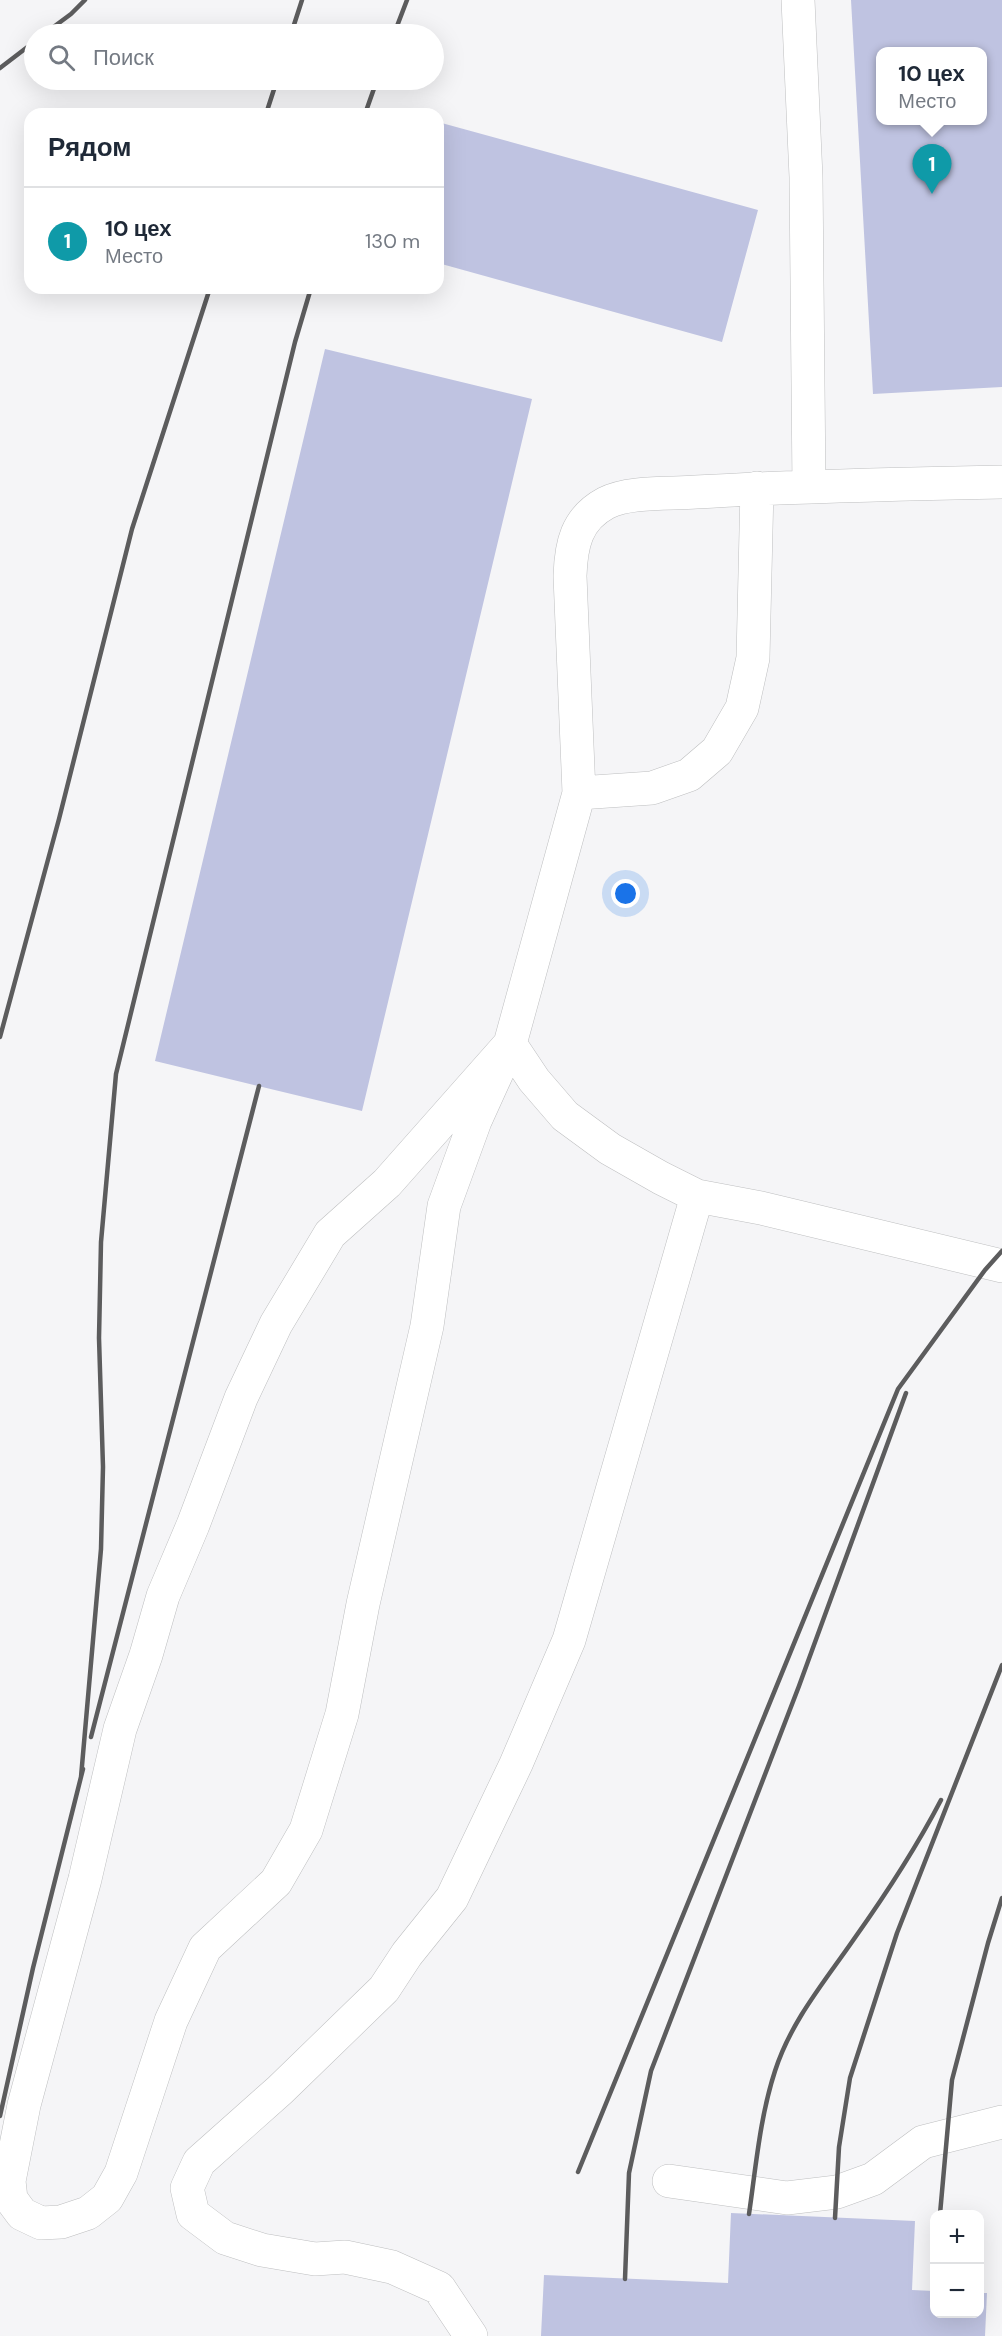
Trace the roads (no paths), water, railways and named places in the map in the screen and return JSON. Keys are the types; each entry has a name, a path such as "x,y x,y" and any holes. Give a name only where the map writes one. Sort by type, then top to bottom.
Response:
{"lane":[{"path":"798,0 806,177 809,487"},
{"path":"510,1044 387,1183 330,1234 276,1324 241,1398 193,1526 163,1596 146,1655 120,1730 85,1880 24,2105 9,2181 11,2199 22,2214 41,2223 61,2222 88,2213 107,2198 121,2173 171,2021 205,1948 276,1882 306,1830 342,1714 363,1604 427,1326 444,1206 475,1121 510,1044 579,793 570,576 571,549 583,520 607,502 631,496 757,488 1002,482"},
{"path":"579,793 652,788 689,775 717,751 742,708 753,658 757,488"},
{"path":"510,1044 534,1080 565,1116 610,1149 697,1196 1002,1266"},
{"path":"471,2336 439,2288 392,2267 345,2257 315,2259 262,2250 225,2238 193,2214 187,2188 199,2162 280,2090 384,1989 407,1954 452,1898 512,1773 569,1640 697,1196"},
{"path":"669,2181 787,2198 837,2192 873,2179 923,2142 1002,2122"}],"railway":[{"path":"58,24 85,0"},
{"path":"294,24 302,0"},
{"path":"398,24 407,0"},
{"path":"0,68 24,50"},
{"path":"268,108 274,90"},
{"path":"367,108 373,90"},
{"path":"0,1037 59,819 132,529 208,294"},
{"path":"81,1777 101,1549 103,1467 99,1338 101,1242 116,1074 295,342 309,294"},
{"path":"91,1737 259,1086"},
{"path":"578,2172 898,1389 985,1270 1002,1251"},
{"path":"625,2279 629,2173 651,2071 799,1686 906,1393"},
{"path":"835,2218 839,2147 850,2078 897,1933 1002,1665"},
{"path":"0,2116 33,1968 83,1769"},
{"path":"749,2214 766,2106 775,2071 790,2035 799,2018 889,1888 941,1800"},
{"path":"940,2210 952,2080 1002,1898"}],"place":[{"name":"10 цех","path":"932,194"}]}
